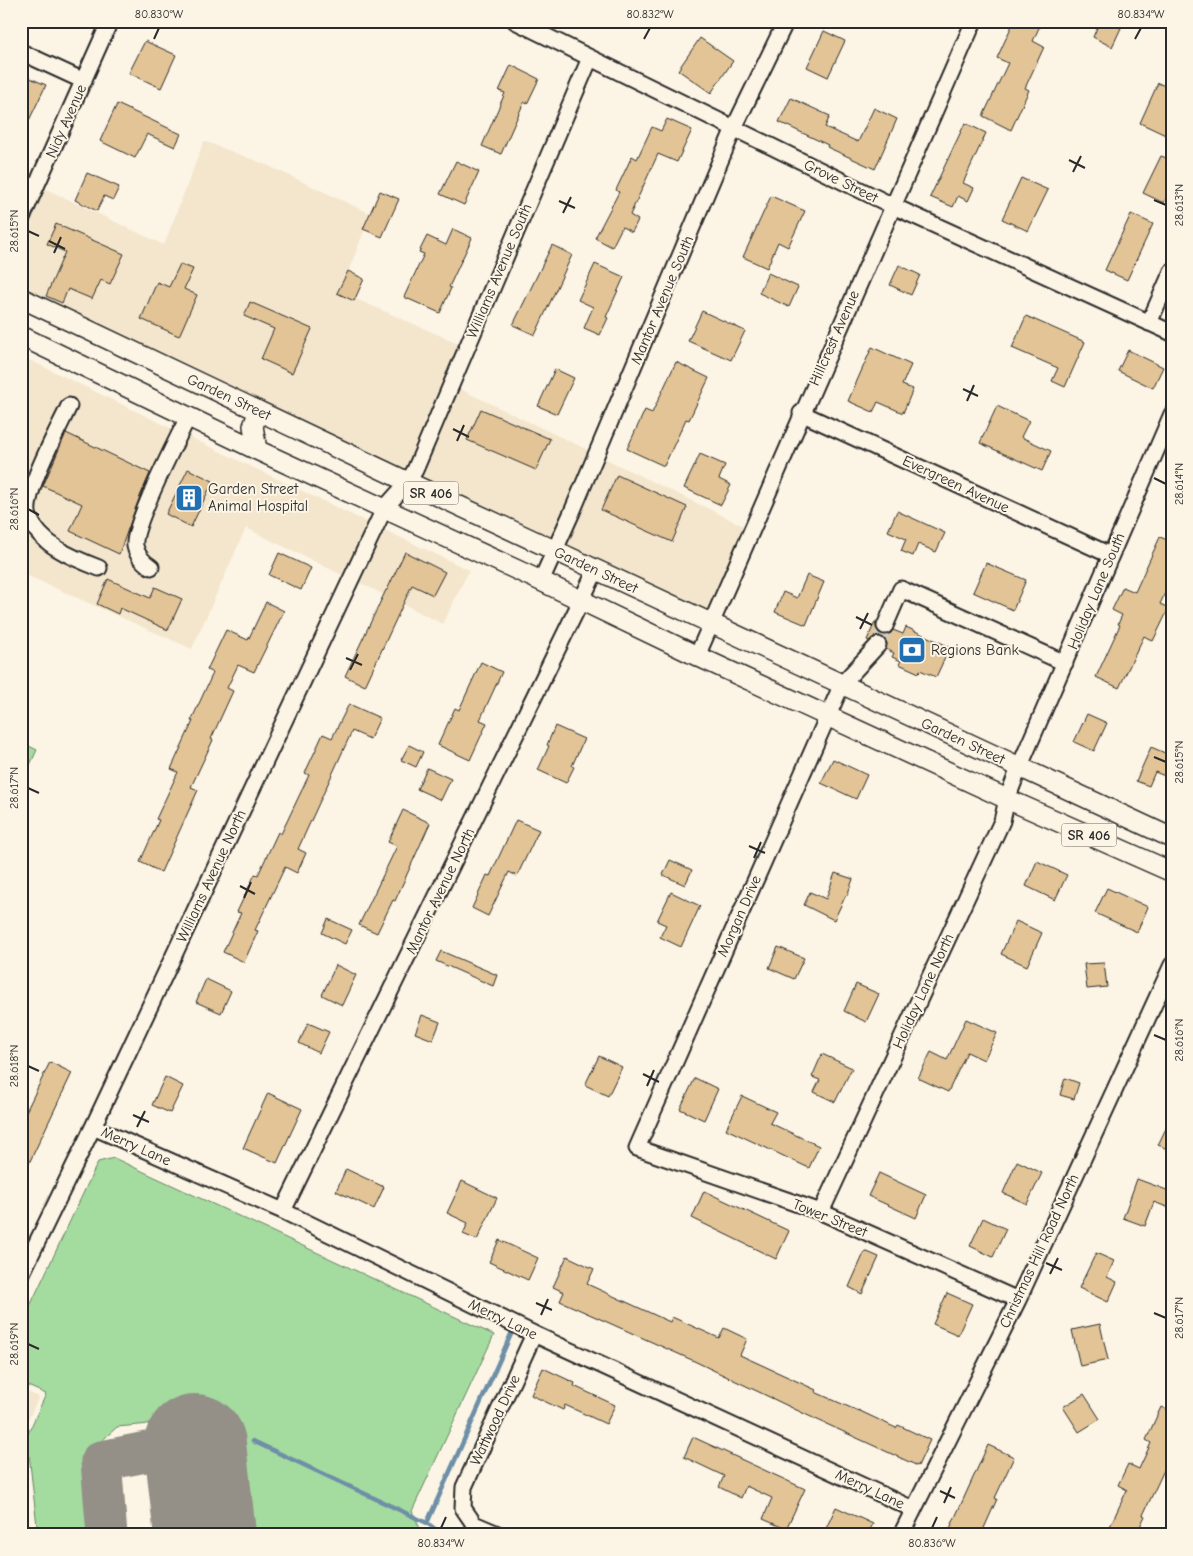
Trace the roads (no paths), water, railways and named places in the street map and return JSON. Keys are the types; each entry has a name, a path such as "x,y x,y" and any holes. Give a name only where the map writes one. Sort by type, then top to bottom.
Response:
{"main road":[{"name":"Garden Street","path":"21,298 555,551 1172,838"},
{"name":"SR 406","path":"21,336 257,450 541,581 697,656 1007,799 1172,872"},
{"path":"257,450 253,426 259,411"}],"street":[{"name":"Nidy Avenue","path":"21,220 110,21"},
{"name":"Grove Street","path":"515,21 893,206 1172,332"},
{"name":"Mantor Avenue South","path":"541,581 734,128 786,21"},
{"name":"Hillcrest Avenue","path":"697,656 801,413 974,21"},
{"path":"21,52 84,81"},
{"name":"Williams Avenue South","path":"408,482 590,58"},
{"path":"1149,323 1172,271"},
{"path":"69,406 34,482 29,500 28,515 38,533 54,546 99,568"},
{"name":"Evergreen Avenue","path":"801,413 1110,555"},
{"name":"Holiday Lane South","path":"1019,768 1172,414"},
{"path":"151,567 141,561 135,546 138,525 188,417"},
{"name":"Williams Avenue North","path":"21,1275 93,1127 384,509 408,482"},
{"name":"Mantor Avenue North","path":"283,1211 596,570"},
{"path":"885,626 901,589 1065,663"},
{"name":"Morgan Drive","path":"637,1148 842,684 878,645"},
{"name":"Holiday Lane North","path":"821,1212 1002,821 1007,799 1019,768"},
{"name":"Christmas Hill Road North","path":"901,1535 1018,1300 1172,965"},
{"name":"Merry Lane","path":"93,1127 283,1211 534,1334 913,1509"},
{"name":"Tower Street","path":"637,1148 821,1212 1018,1300"},
{"name":"Wattwood Drive","path":"500,1535 474,1524 463,1508 464,1487 534,1334"}],"waterway":[{"path":"443,1535 427,1523 512,1332"},
{"path":"253,1441 427,1523"}],"tunnel":[{"path":"878,645 885,626"}],"place":[{"name":"Garden Street Animal Hospital","path":"189,498"},
{"name":"Regions Bank","path":"912,650"}]}
